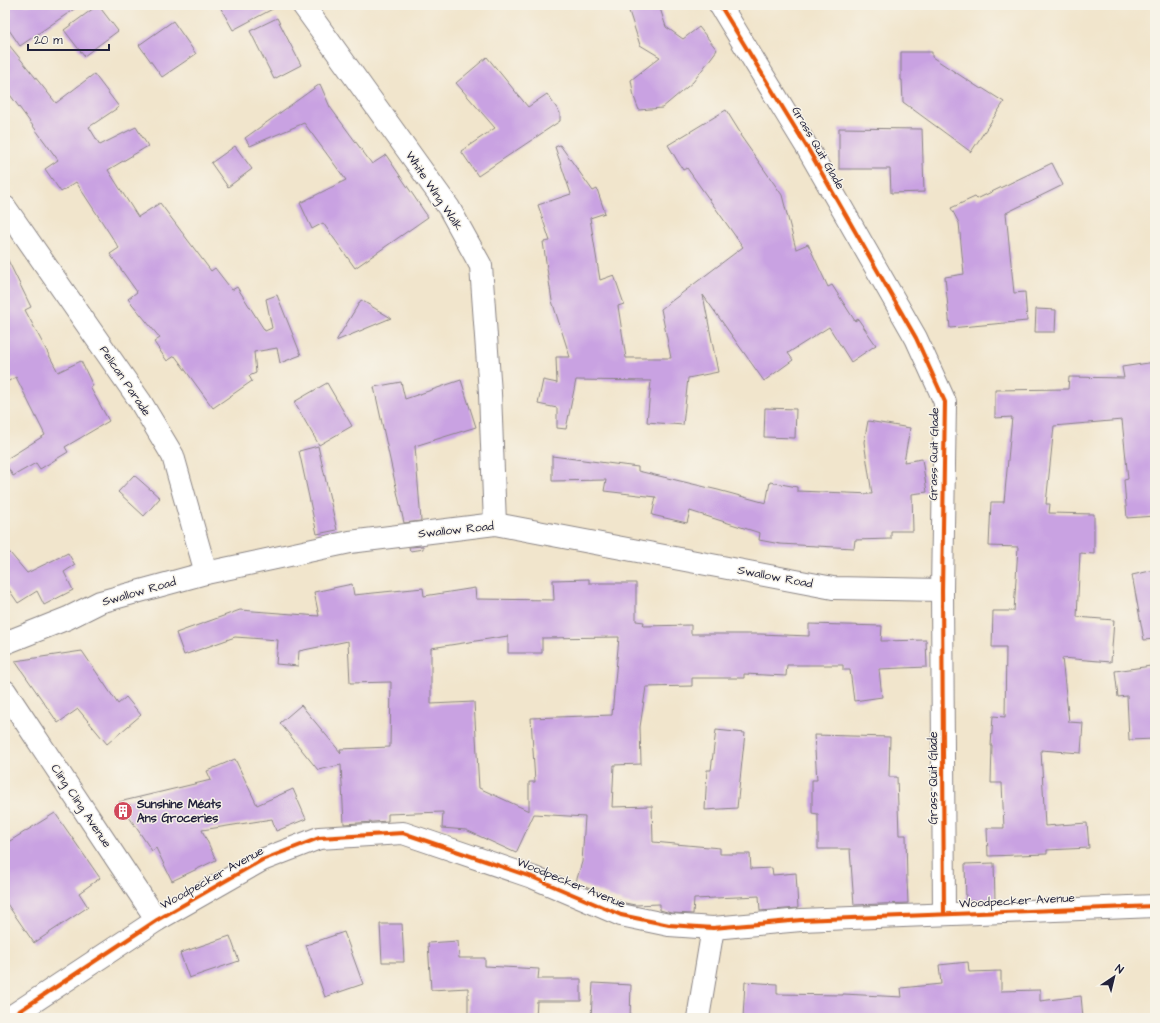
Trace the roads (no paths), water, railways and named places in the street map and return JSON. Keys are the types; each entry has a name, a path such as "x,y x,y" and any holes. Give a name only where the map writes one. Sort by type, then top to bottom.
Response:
{"street":[{"name":"White Wing Walk","path":"303,5 449,208 481,266 490,393 495,524"},
{"name":"Grass Quit Glade","path":"720,5 808,149 916,338 945,402 942,590 944,914"},
{"name":"Pelican Parade","path":"5,207 140,402 173,456 206,573"},
{"name":"Swallow Road","path":"5,643 68,618 100,602 206,573 350,542 495,524 833,588 942,590"},
{"name":"Cling Cling Avenue","path":"5,691 157,920"},
{"name":"Woodpecker Avenue","path":"10,1018 157,920 262,860 319,838 403,833 532,877 621,915 669,925 713,928 801,920 1155,906"},
{"path":"698,1018 713,928"}],"place":[{"name":"Sunshine Méats Ans Groceries","path":"123,811"}]}
